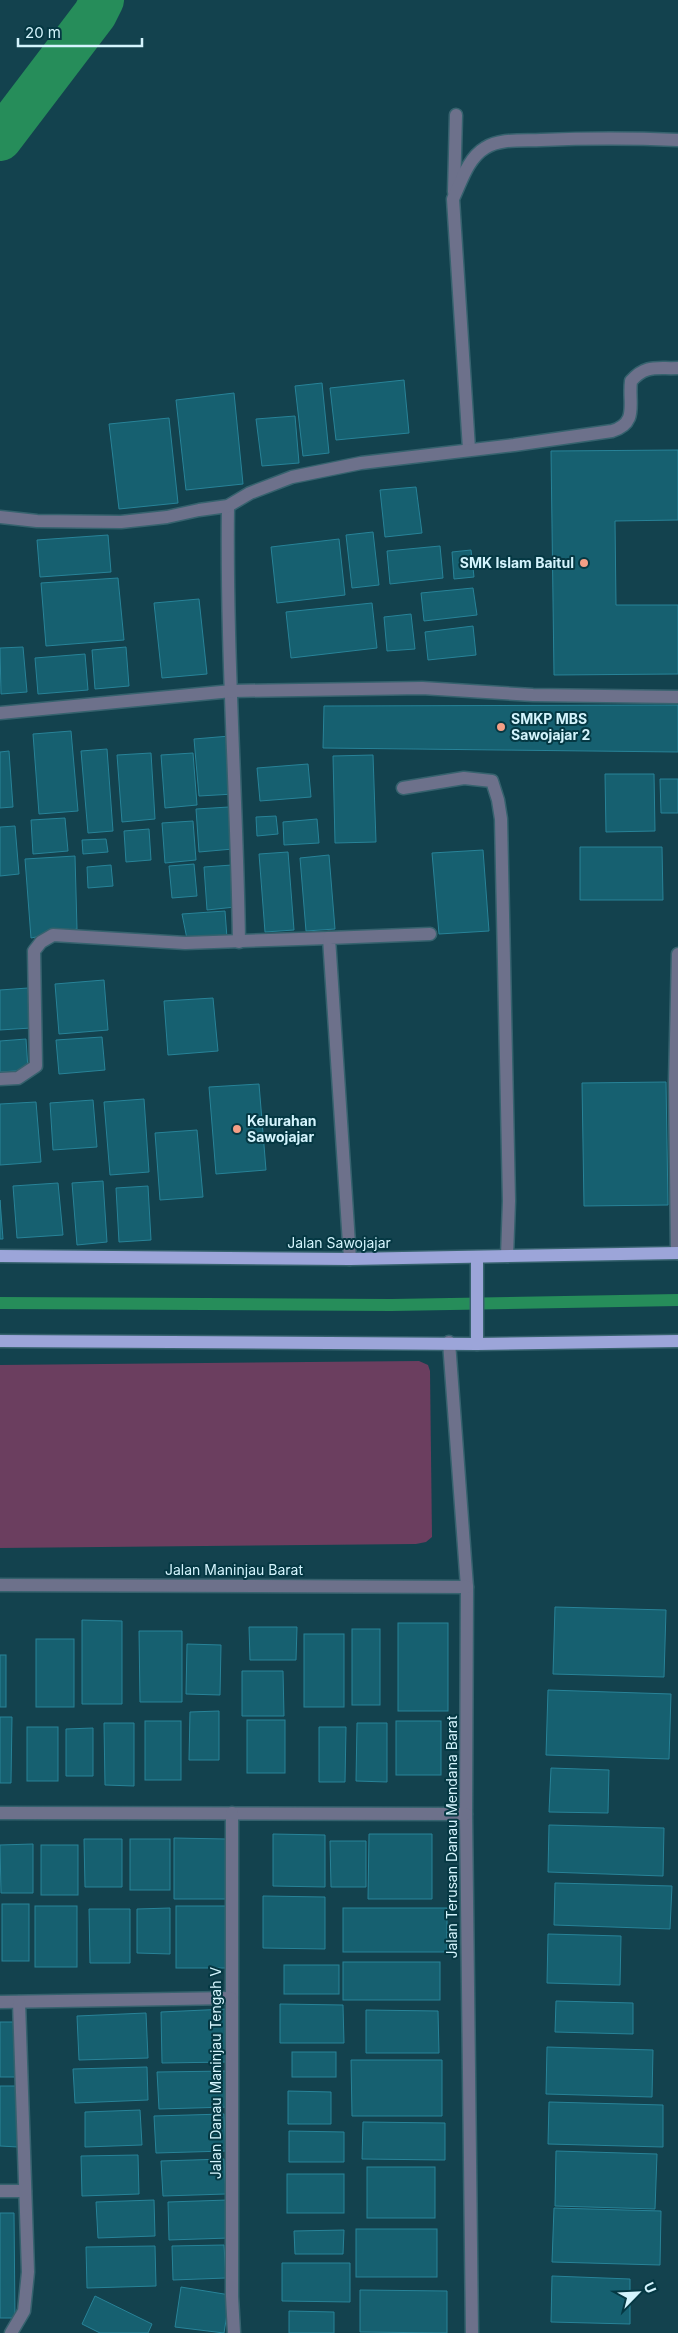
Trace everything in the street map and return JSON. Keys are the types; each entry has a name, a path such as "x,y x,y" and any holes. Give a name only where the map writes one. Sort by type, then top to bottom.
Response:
{"main road":[{"name":"Jalan Sawojajar","path":"0,1256 350,1259 677,1253"},
{"path":"477,1258 477,1344"},
{"path":"0,1341 449,1342 477,1344 678,1341"}],"street":[{"path":"456,115 453,199 468,449"},
{"path":"453,199 464,174 476,156 484,148 495,144 513,141 609,137 678,140"},
{"path":"0,517 37,521 121,522 167,517 228,506 250,493 292,477 362,463 514,445 621,428 631,416 630,381 639,372 650,368 678,368"},
{"path":"228,506 227,574 239,942"},
{"path":"0,713 232,691 422,688 533,695 678,697"},
{"path":"403,788 464,778 492,780 498,800 509,1201 507,1256"},
{"path":"0,1079 18,1078 36,1066 34,951 41,942 53,935 185,943 430,934"},
{"path":"328,938 350,1259"},
{"path":"677,1253 675,1082 678,954"},
{"name":"Jalan Terusan Danau Mendana Barat","path":"449,1342 467,1587 466,1814 472,2333"},
{"name":"Jalan Maninjau Barat","path":"0,1585 467,1587"},
{"name":"Jalan Danau Maninjau Tengah V","path":"232,1813 232,2286 234,2333"},
{"path":"0,1814 466,1814"},
{"path":"0,2002 231,1998"},
{"path":"11,2333 24,2311 27,2290 26,2191 18,2002"},
{"path":"0,2191 26,2191"}],"shaded area":[{"path":"419,1361 428,1365 430,1371 432,1537 426,1542 416,1544 0,1548 0,1365"}],"building":[{"path":"404,380 409,433 336,440 330,388"},
{"path":"322,383 329,453 303,456 295,386"},
{"path":"234,393 243,484 186,490 176,400"},
{"path":"295,416 299,463 262,466 256,419"},
{"path":"169,418 178,503 119,509 109,424"},
{"name":"SMK Islam Baitul","path":"678,450 678,520 615,521 616,605 678,605 678,674 554,675 551,451"},
{"path":"416,487 422,533 385,537 380,490"},
{"path":"373,532 379,585 352,588 346,535"},
{"path":"108,535 111,572 40,577 37,540"},
{"path":"339,539 345,595 277,603 271,547"},
{"path":"440,546 443,578 390,584 387,551"},
{"path":"471,550 474,577 454,579 452,552"},
{"path":"118,578 124,640 46,646 41,583"},
{"path":"473,588 477,615 424,621 421,593"},
{"path":"199,599 207,674 162,678 154,603"},
{"path":"372,603 377,648 291,658 286,612"},
{"path":"411,614 415,649 387,651 384,617"},
{"path":"473,626 476,655 428,660 425,632"},
{"path":"23,647 27,692 1,694 0,648"},
{"path":"126,647 129,686 95,689 92,650"},
{"path":"85,654 88,690 38,694 35,658"},
{"name":"SMKP MBS Sawojajar 2","path":"678,705 678,752 323,748 324,706"},
{"path":"71,731 78,811 39,814 33,734"},
{"path":"230,736 234,794 199,796 194,739"},
{"path":"107,749 113,831 88,833 81,751"},
{"path":"9,751 13,807 0,808 0,752"},
{"path":"151,753 155,819 122,822 117,755"},
{"path":"193,753 197,805 165,808 161,755"},
{"path":"373,755 376,842 335,843 333,756"},
{"path":"308,764 311,797 260,801 257,768"},
{"path":"605,774 654,774 655,831 606,832"},
{"path":"660,779 678,779 678,813 661,813"},
{"path":"229,807 233,849 199,852 196,809"},
{"path":"276,816 278,834 257,836 256,817"},
{"path":"65,818 68,851 33,854 31,820"},
{"path":"317,819 319,843 284,845 283,822"},
{"path":"193,821 196,860 165,863 162,823"},
{"path":"15,826 19,874 0,876 0,827"},
{"path":"149,829 151,860 126,862 124,831"},
{"path":"106,839 108,852 83,854 82,840"},
{"path":"580,847 662,847 663,900 580,900"},
{"path":"483,850 489,931 439,934 432,853"},
{"path":"288,852 294,930 265,932 259,854"},
{"path":"329,855 335,929 306,931 300,858"},
{"path":"75,856 77,929 31,938 25,859"},
{"path":"194,864 197,896 172,898 169,866"},
{"path":"111,865 113,886 88,888 87,867"},
{"path":"232,865 235,907 207,910 204,867"},
{"path":"225,911 227,938 187,939 182,914"},
{"path":"104,980 108,1030 59,1034 55,984"},
{"path":"28,988 31,1028 0,1030 0,990"},
{"path":"213,998 218,1051 168,1055 164,1001"},
{"path":"102,1037 105,1070 59,1074 56,1040"},
{"path":"26,1039 28,1070 0,1072 0,1041"},
{"path":"666,1082 668,1205 584,1206 582,1083"},
{"name":"Kelurahan Sawojajar","path":"259,1084 266,1170 216,1174 209,1087"},
{"path":"144,1099 149,1172 110,1175 104,1102"},
{"path":"93,1100 97,1147 53,1150 50,1103"},
{"path":"36,1102 41,1162 0,1165 0,1104"},
{"path":"197,1130 203,1197 160,1200 155,1133"},
{"path":"103,1181 107,1242 77,1245 72,1183"},
{"path":"58,1183 63,1235 17,1238 13,1186"},
{"path":"148,1186 151,1240 119,1242 116,1188"},
{"path":"0,1200 3,1239 0,1239"},
{"path":"555,1607 666,1610 664,1677 553,1674"},
{"path":"82,1620 122,1621 122,1704 82,1704"},
{"path":"398,1623 448,1623 448,1711 398,1711"},
{"path":"249,1627 297,1627 296,1660 250,1660"},
{"path":"352,1629 380,1629 380,1705 352,1705"},
{"path":"139,1631 182,1631 182,1702 140,1702"},
{"path":"304,1634 344,1634 344,1707 304,1707"},
{"path":"36,1639 74,1639 74,1707 36,1707"},
{"path":"187,1644 221,1645 220,1695 186,1694"},
{"path":"0,1655 6,1655 6,1707 0,1707"},
{"path":"242,1671 283,1671 284,1716 242,1716"},
{"path":"548,1690 671,1694 669,1759 546,1755"},
{"path":"219,1711 219,1760 189,1760 190,1712"},
{"path":"0,1717 12,1717 11,1783 0,1783"},
{"path":"247,1720 285,1720 285,1773 247,1773"},
{"path":"145,1721 181,1721 181,1780 145,1780"},
{"path":"396,1721 441,1721 441,1775 396,1775"},
{"path":"104,1723 134,1723 134,1786 105,1785"},
{"path":"357,1723 387,1723 387,1782 356,1781"},
{"path":"27,1727 58,1727 58,1781 27,1781"},
{"path":"319,1727 346,1727 345,1782 319,1782"},
{"path":"93,1728 93,1776 66,1776 66,1729"},
{"path":"551,1768 609,1770 608,1813 549,1812"},
{"path":"549,1825 664,1828 663,1876 548,1872"},
{"path":"273,1834 325,1835 325,1887 273,1886"},
{"path":"369,1834 432,1834 432,1899 368,1899"},
{"path":"174,1838 226,1839 226,1899 174,1899"},
{"path":"84,1839 122,1839 122,1887 85,1887"},
{"path":"130,1839 170,1839 170,1890 130,1890"},
{"path":"330,1841 366,1841 366,1887 331,1887"},
{"path":"33,1844 33,1893 1,1893 0,1845"},
{"path":"41,1845 78,1845 78,1895 41,1895"},
{"path":"555,1883 672,1886 670,1929 554,1925"},
{"path":"263,1896 325,1897 325,1949 263,1948"},
{"path":"2,1904 29,1904 29,1961 2,1961"},
{"path":"35,1906 77,1906 77,1967 35,1967"},
{"path":"176,1906 227,1906 227,1968 176,1968"},
{"path":"170,1908 170,1954 137,1953 137,1909"},
{"path":"343,1908 447,1908 447,1952 343,1952"},
{"path":"89,1909 130,1909 130,1963 90,1963"},
{"path":"548,1934 621,1936 620,1985 547,1983"},
{"path":"343,1962 440,1962 440,2000 343,2000"},
{"path":"284,1965 339,1965 339,1994 284,1994"},
{"path":"556,2001 633,2003 633,2034 555,2032"},
{"path":"280,2004 343,2005 344,2043 280,2043"},
{"path":"227,2009 228,2062 162,2063 161,2012"},
{"path":"366,2010 438,2011 439,2053 366,2053"},
{"path":"146,2013 148,2058 79,2060 77,2016"},
{"path":"0,2022 19,2022 18,2077 0,2077"},
{"path":"547,2047 653,2050 652,2097 546,2094"},
{"path":"292,2052 336,2052 336,2077 292,2077"},
{"path":"351,2060 442,2060 442,2116 352,2116"},
{"path":"147,2067 148,2100 75,2103 73,2069"},
{"path":"227,2071 228,2107 159,2109 157,2072"},
{"path":"0,2086 18,2086 18,2147 0,2146"},
{"path":"288,2091 331,2092 331,2124 288,2124"},
{"path":"549,2102 663,2105 663,2147 548,2144"},
{"path":"140,2110 142,2145 85,2147 85,2112"},
{"path":"224,2114 226,2151 156,2153 154,2116"},
{"path":"363,2122 445,2123 445,2160 362,2159"},
{"path":"289,2131 344,2132 344,2162 289,2162"},
{"path":"556,2151 657,2154 655,2209 555,2206"},
{"path":"138,2155 139,2194 82,2196 81,2156"},
{"path":"224,2159 226,2194 163,2196 161,2161"},
{"path":"367,2167 435,2167 435,2218 367,2218"},
{"path":"287,2174 344,2174 344,2213 287,2213"},
{"path":"154,2200 155,2236 98,2238 96,2202"},
{"path":"228,2200 229,2238 169,2240 168,2202"},
{"path":"554,2208 661,2211 660,2265 552,2262"},
{"path":"0,2213 14,2213 15,2318 0,2318"},
{"path":"356,2229 437,2229 437,2277 356,2277"},
{"path":"344,2230 343,2254 295,2254 294,2231"},
{"path":"224,2245 226,2278 173,2280 172,2246"},
{"path":"155,2246 156,2286 87,2288 86,2247"},
{"path":"282,2263 350,2263 350,2302 282,2301"},
{"path":"552,2276 630,2279 630,2324 551,2322"},
{"path":"181,2287 230,2295 224,2333 175,2327"},
{"path":"360,2290 447,2291 447,2333 360,2332"},
{"path":"95,2296 152,2324 148,2333 100,2333 82,2324"},
{"path":"289,2311 334,2312 334,2333 289,2333"}],"waterway":[{"path":"0,139 95,14 102,0"},
{"path":"0,1303 391,1305 678,1300"}],"place":[{"name":"SMK Islam Baitul","path":"584,563"},
{"name":"SMKP MBS Sawojajar 2","path":"501,727"},
{"name":"Kelurahan Sawojajar","path":"237,1129"}]}
